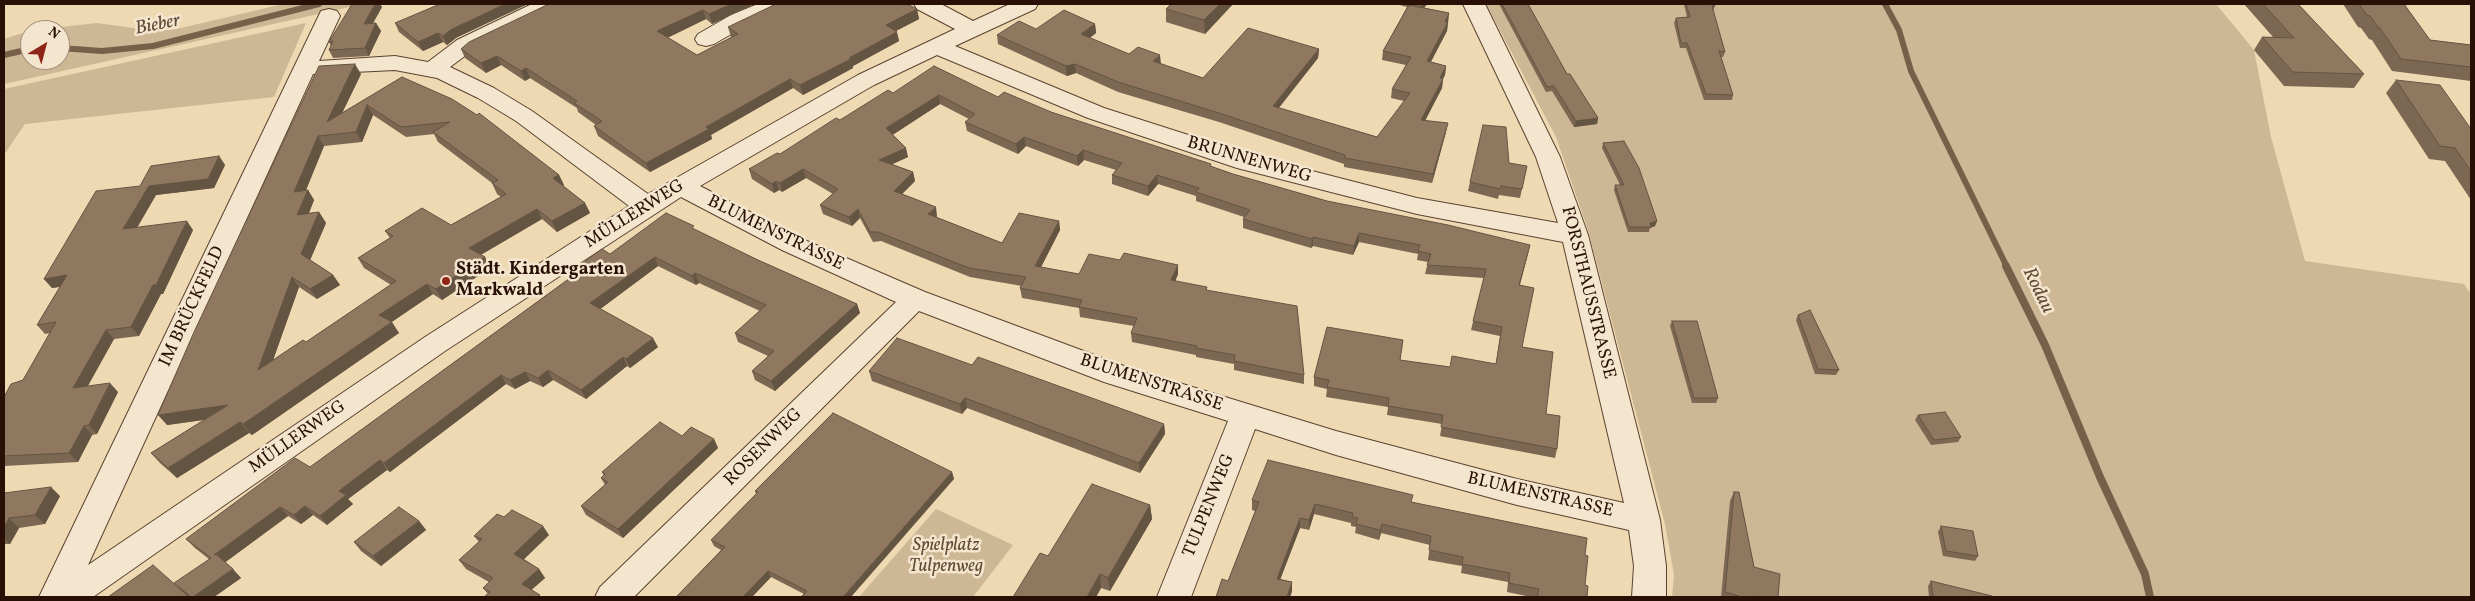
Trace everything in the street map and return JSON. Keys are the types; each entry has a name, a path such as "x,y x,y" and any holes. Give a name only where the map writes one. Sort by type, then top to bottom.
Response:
{"street":[{"path":"433,69 465,45 490,31 549,4"},
{"path":"706,39 739,20 775,4"},
{"path":"925,4 970,29"},
{"name":"MÜLLERWEG","path":"67,597 435,344 679,186 866,80 970,29 1027,4"},
{"name":"FORSTHAUSSTRASSE","path":"1474,4 1548,156 1575,235 1644,520 1650,566 1649,597"},
{"name":"IM BRÜCKFELD","path":"56,597 329,16"},
{"name":"BRUNNENWEG","path":"935,46 1096,113 1218,153 1417,206 1575,235"},
{"path":"305,69 388,63 433,69 486,93 524,116 647,206"},
{"name":"BLUMENSTRASSE","path":"679,186 791,244 915,299 1114,374 1336,443 1508,490 1644,520"},
{"name":"ROSENWEG","path":"612,597 915,299"},
{"name":"TULPENWEG","path":"1174,597 1246,415"}],"green space":[{"path":"283,4 363,4 70,69 70,26 97,23 154,31 177,29"},
{"path":"1486,4 2216,4 2254,50 2271,137 2305,261 2464,284 2471,294 2471,597 1672,597 1674,575 1665,524 1588,230 1556,137"},
{"path":"306,23 274,97 25,124 4,155 4,89"},
{"path":"20,34 20,70 67,70 4,84 4,39"},
{"name":"Spielplatz Tulpenweg","path":"936,509 1013,545 973,597 859,597"}],"building":[{"path":"352,4 375,4 364,24 376,23 365,48 329,50 333,41 329,42"},
{"path":"440,4 505,4 452,29 443,36 438,33 418,42 395,23"},
{"path":"549,4 732,4 709,14 703,10 657,31 697,55 738,34 728,27 776,4 907,4 917,9 886,25 897,32 849,58 851,59 800,85 790,79 706,127 709,129 646,163 594,126 602,121 574,103 577,101 526,68 521,71 497,56 481,63 461,49 469,42"},
{"path":"1171,4 1220,4 1204,20 1166,9"},
{"path":"1502,4 1528,4 1567,74 1570,74 1598,118 1576,121 1554,86 1547,87"},
{"path":"1686,4 1714,4 1715,6 1712,6 1725,52 1719,51 1733,95 1706,94 1687,43 1681,43 1676,18 1690,17"},
{"path":"2263,4 2298,4 2364,74 2293,72 2262,37 2294,38"},
{"path":"2359,4 2404,4 2430,40 2471,45 2471,67 2401,59 2380,28"},
{"path":"1409,5 1449,13 1445,22 1448,22 1427,61 1446,66 1440,78 1443,79 1421,120 1448,123 1433,174 1345,158 1345,155 1118,82 1075,64 1066,66 997,35 1019,21 1036,29 1064,10 1095,24 1081,34 1129,54 1138,47 1160,55 1153,61 1203,78 1248,28 1319,49 1273,106 1377,137 1410,93 1392,89 1411,57 1383,51"},
{"path":"355,64 327,122 402,77 452,99 477,115 479,113 559,175 553,178 585,203 552,221 537,209 469,248 485,257 436,289 427,284 379,315 392,322 243,424 240,422 168,468 151,453 228,405 158,415 194,332 319,66","holes":["367,105 401,127 450,122 433,132 498,180 492,183 506,194 451,225 422,208 385,231 393,236 358,258 396,281 306,342 303,340 258,370 292,277 310,289 333,275 301,254 319,212 297,215 308,190 294,192 318,136 356,132"]},
{"path":"934,66 998,97 1004,92 1051,112 1211,164 1210,166 1233,174 1327,201 1448,225 1530,245 1519,285 1534,288 1522,347 1553,352 1546,414 1560,416 1557,449 1441,427 1443,415 1388,406 1389,398 1327,387 1329,380 1314,377 1327,327 1403,340 1400,360 1450,367 1452,356 1496,364 1502,327 1473,321 1486,269 1427,265 1431,254 1418,251 1420,245 1359,233 1354,246 1313,237 1312,239 1243,219 1250,210 1196,192 1199,188 1157,175 1148,186 1112,175 1122,163 1083,150 1077,156 1024,137 1016,144 965,122 975,114 939,95 886,128 906,148 879,160 913,172 894,191 936,207 928,214 1002,243 1019,213 1059,221 1035,266 1079,274 1089,254 1120,260 1124,253 1178,265 1171,280 1207,287 1206,290 1297,306 1304,375 1234,361 1235,355 1131,333 1137,318 1079,307 1082,300 1020,288 1026,277 969,268 878,232 870,232 858,209 849,217 820,205 838,189 803,169 780,183 776,181 772,184 749,169 777,153 780,154 836,118 840,120 888,90 893,93"},
{"path":"2396,80 2440,85 2471,129 2471,171 2455,148 2440,146"},
{"path":"1483,125 1506,127 1509,163 1527,166 1522,189 1501,186 1500,189 1470,182"},
{"path":"1624,141 1639,168 1657,221 1650,223 1651,227 1629,227 1615,185 1624,185 1603,143"},
{"path":"219,156 208,179 149,186 123,229 187,221 156,285 153,285 131,327 106,330 73,388 110,383 89,425 84,426 69,453 4,456 4,397 11,384 23,380 56,322 37,325 67,275 44,279 96,191 140,186 151,166"},
{"path":"666,213 694,226 692,228 758,260 857,304 771,381 752,371 774,351 735,333 766,305 695,273 692,276 655,257 590,303 653,338 626,359 623,357 581,390 548,370 538,378 525,372 510,380 501,375 384,463 380,460 339,491 346,495 320,516 305,506 294,515 280,507 214,555 216,554 233,569 193,597 174,583 211,558 186,539 295,458 310,467 577,273 572,271 602,249 610,254"},
{"path":"1810,310 1839,370 1818,369 1798,315"},
{"path":"1672,321 1697,321 1718,398 1694,398"},
{"path":"897,338 972,365 978,357 1164,424 1139,463 965,398 960,404 869,371"},
{"path":"1945,412 1961,437 1934,440 1918,415"},
{"path":"833,413 952,472 843,597 801,597 807,591 768,571 743,597 676,597 725,547 711,540 758,492 755,491"},
{"path":"660,422 682,436 691,427 714,439 618,529 581,506 608,482 601,478 605,474 602,472"},
{"path":"1268,460 1413,495 1411,502 1587,538 1585,555 1588,556 1585,585 1588,586 1587,597 1537,597 1539,589 1509,583 1510,573 1462,564 1463,557 1429,550 1431,536 1382,524 1380,530 1356,524 1358,518 1352,517 1353,513 1315,504 1309,520 1300,518 1277,579 1292,582 1287,597 1216,597 1222,579 1228,581 1259,502 1252,500"},
{"path":"1092,484 1150,505 1108,578 1100,574 1087,597 1013,597 1040,553 1048,556"},
{"path":"51,487 35,515 9,518 4,528 4,493"},
{"path":"1734,492 1739,492 1754,567 1780,574 1778,597 1742,597 1725,592"},
{"path":"399,507 419,521 373,556 354,542"},
{"path":"512,510 543,526 514,554 539,569 522,584 540,595 537,597 484,597 490,592 483,588 493,578 459,560 482,539 474,536 497,514 504,517"},
{"path":"1941,526 1973,531 1978,556 1946,551"},
{"path":"153,565 188,596 108,597"},
{"path":"1931,581 1992,596 1992,597 1933,597"}],"waterway":[{"name":"Bieber","path":"70,49 102,51 153,46 319,4"},
{"name":"Rodau","path":"1885,4 1899,30 1911,71 2007,267"},
{"name":"Bieber","path":"4,55 20,51"},
{"name":"Rodau","path":"2006,266 2045,345 2100,477 2145,574 2150,597"}],"place":[{"name":"Städt. Kindergarten Markwald","path":"446,281"}]}
